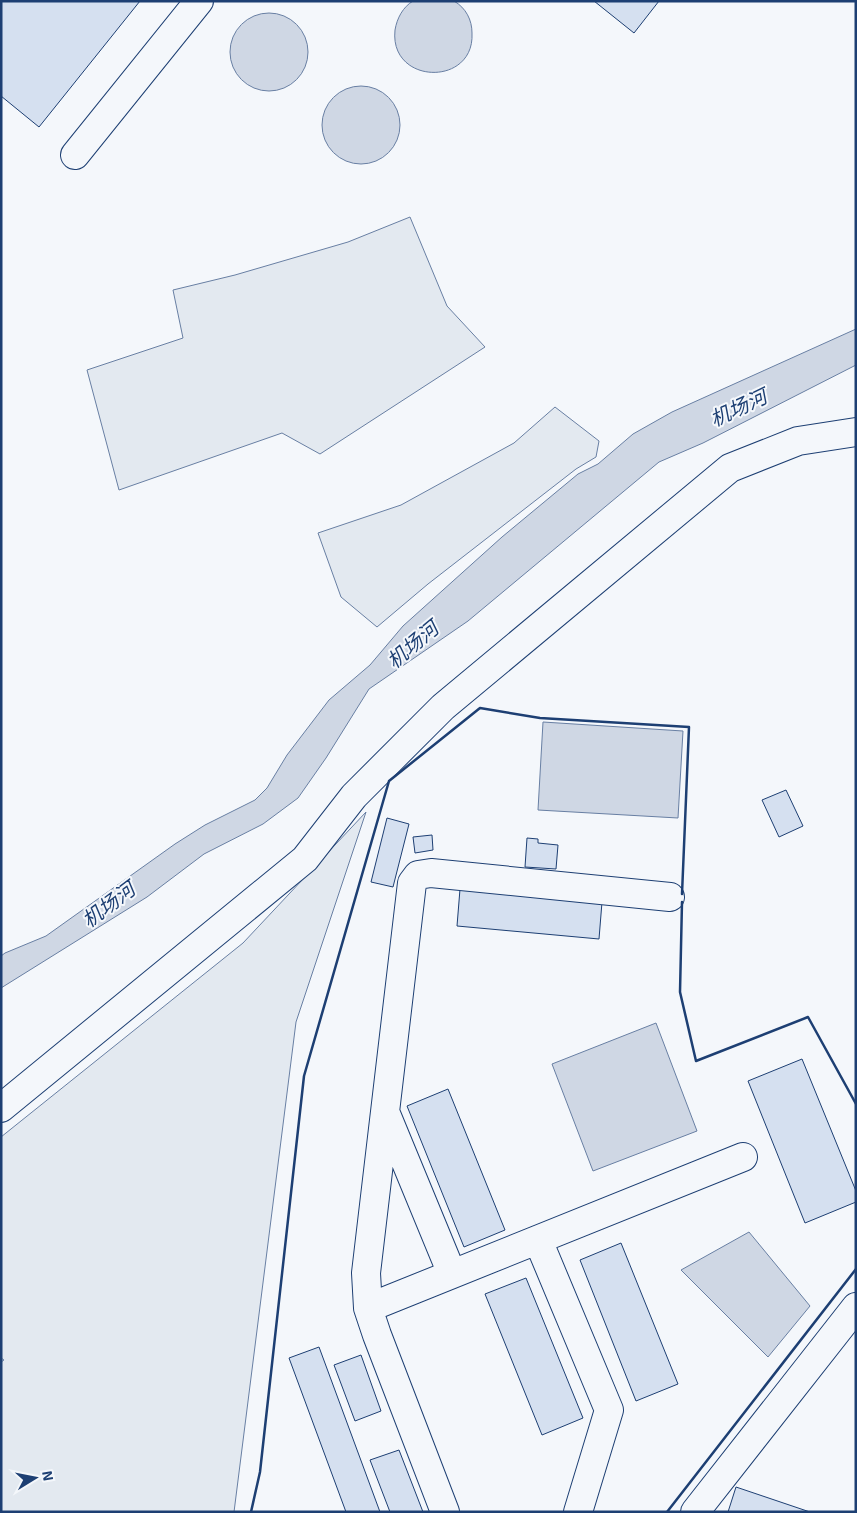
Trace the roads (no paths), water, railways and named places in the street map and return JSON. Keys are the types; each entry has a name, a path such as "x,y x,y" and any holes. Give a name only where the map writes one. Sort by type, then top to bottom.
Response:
{"street":[{"path":"75,155 199,1"},
{"path":"1,1108 305,859 354,796 443,706 730,468 798,441 856,432"},
{"path":"445,1512 368,1308 366,1273 412,883 418,875 431,873 670,897"},
{"path":"385,1113 452,1274"},
{"path":"368,1308 743,1157"},
{"path":"538,1240 609,1410 578,1512"},
{"path":"695,1512 856,1307"}],"water":[{"path":"413,1 454,1 465,11 471,23 472,33 469,51 460,63 447,70 432,72 418,69 405,61 397,48 395,30 401,13"},
{"path":"269,13 284,16 297,24 305,37 308,52 305,67 297,80 284,88 269,91 254,88 241,80 233,67 230,52 233,37 241,24 254,16"},
{"path":"361,86 376,89 389,97 397,110 400,125 397,140 389,153 376,161 361,164 346,161 333,153 325,140 322,125 325,110 333,97 346,89"},
{"name":"机场河","path":"856,329 856,365 703,443 659,462 468,621 369,689 326,758 298,798 263,824 204,854 147,897 1,988 1,956 5,953 46,936 175,844 205,825 255,800 267,788 287,755 329,700 370,665 403,626 502,537 578,474 598,464 633,434 672,412"},
{"path":"543,722 683,731 678,818 538,810"},
{"path":"656,1023 697,1131 593,1171 552,1064"},
{"path":"749,1232 810,1306 768,1357 681,1270"}]}
